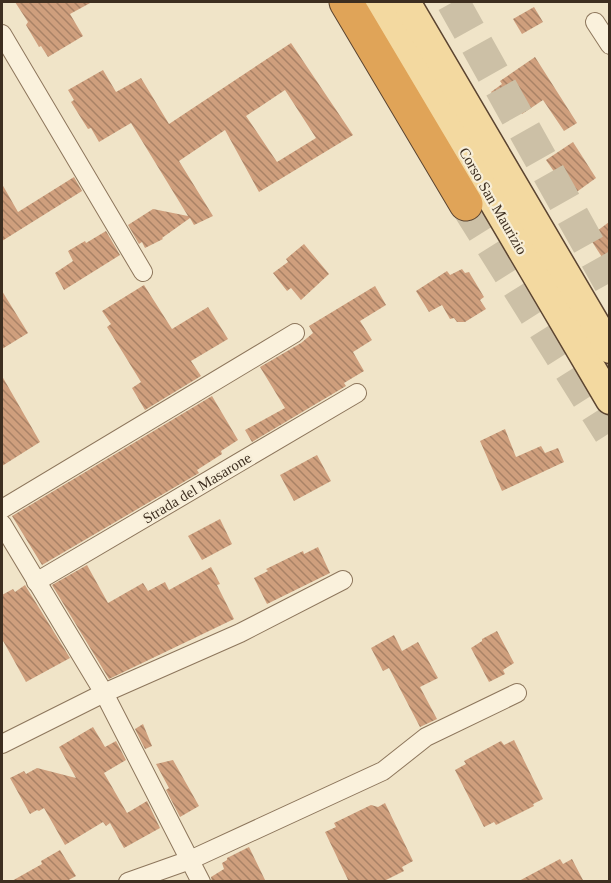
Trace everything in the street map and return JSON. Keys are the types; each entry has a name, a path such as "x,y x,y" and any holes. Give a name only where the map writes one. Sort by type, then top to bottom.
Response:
{"highway":[{"path":"346,2 466,204"}],"main road":[{"name":"Corso San Maurizio","path":"376,2 609,400"},
{"name":"Corso San Maurizio","path":"406,2 609,349"}],"street":[{"path":"595,22 609,45"},
{"path":"2,34 143,272"},
{"path":"2,509 295,333"},
{"name":"Strada del Masarone","path":"36,582 357,393"},
{"path":"2,524 104,693 201,882"},
{"path":"2,744 104,693 240,633 343,580"},
{"path":"128,882 190,860 383,771 426,737 517,693"}],"building":[{"path":"15,2 92,2 70,14 83,36 48,57 41,46 39,47 26,25 28,22"},
{"path":"534,7 543,22 522,34 513,19"},
{"path":"291,43 353,135 259,192 225,130 179,161 213,216 194,225 190,218 163,239 145,248 142,242 139,244 128,225 153,209 188,216 131,123 99,142 71,102 74,100 68,90 103,70 116,92 141,78 169,124","holes":["285,90 316,138 277,162 246,116"]},
{"path":"535,57 577,123 564,131 543,100 522,114 514,102 503,110 491,92 502,84 500,81"},
{"path":"573,142 596,178 571,196 546,160"},
{"path":"74,177 82,191 2,241 2,184 18,212"},
{"path":"609,222 609,268 589,237"},
{"path":"106,231 120,255 64,290 55,273 73,261 68,251"},
{"path":"304,244 329,274 301,300 291,288 287,291 273,273 288,262 286,259"},
{"path":"462,269 465,273 469,272 484,297 480,300 486,309 465,322 450,319 442,305 429,312 416,291 447,271 450,275"},
{"path":"144,285 172,329 208,307 228,339 191,361 201,376 145,410 132,388 141,382 107,327 111,324 102,311"},
{"path":"375,286 386,305 360,321 372,340 353,352 364,371 344,383 346,386 252,442 245,430 285,408 260,367 301,343 313,333 309,326"},
{"path":"2,291 28,333 2,349"},
{"path":"2,376 40,442 2,466"},
{"path":"212,396 238,440 221,451 222,454 197,470 199,473 42,565 12,516"},
{"path":"505,429 516,457 541,446 545,453 558,448 564,462 502,491 480,441"},
{"path":"317,455 331,481 294,501 280,475"},
{"path":"220,519 232,544 202,560 188,536"},
{"path":"318,547 330,573 267,604 254,578 268,571 266,569 303,551 304,554"},
{"path":"87,565 108,603 143,583 148,591 165,582 169,590 211,567 234,619 109,679 52,585"},
{"path":"25,585 70,658 26,682 2,639 2,595 13,589 15,592"},
{"path":"497,631 514,663 503,670 505,674 489,682 471,648"},
{"path":"394,635 402,651 418,642 438,678 420,687 437,719 420,727 389,668 383,671 371,648"},
{"path":"143,724 152,746 145,749 135,729"},
{"path":"93,727 105,747 116,741 126,760 104,773 127,813 147,801 160,828 124,848 110,823 106,826 103,822 65,845 44,808 30,814 10,778 24,771 26,774 37,768 76,778 59,747"},
{"path":"514,740 543,799 496,825 494,822 484,827 455,770 466,764 464,761 501,741 504,745"},
{"path":"173,760 199,806 180,817 166,790 169,788 156,764"},
{"path":"385,803 413,861 402,867 404,871 382,882 349,882 325,832 336,827 334,823 371,805 378,807"},
{"path":"249,847 266,882 212,882 211,877 224,869 222,863 227,858"},
{"path":"60,850 76,876 65,882 10,882 42,864 41,861"},
{"path":"560,859 563,864 572,859 584,882 517,882"}],"tunnel":[{"path":"453,2 610,283"},
{"path":"466,204 610,433"}]}
